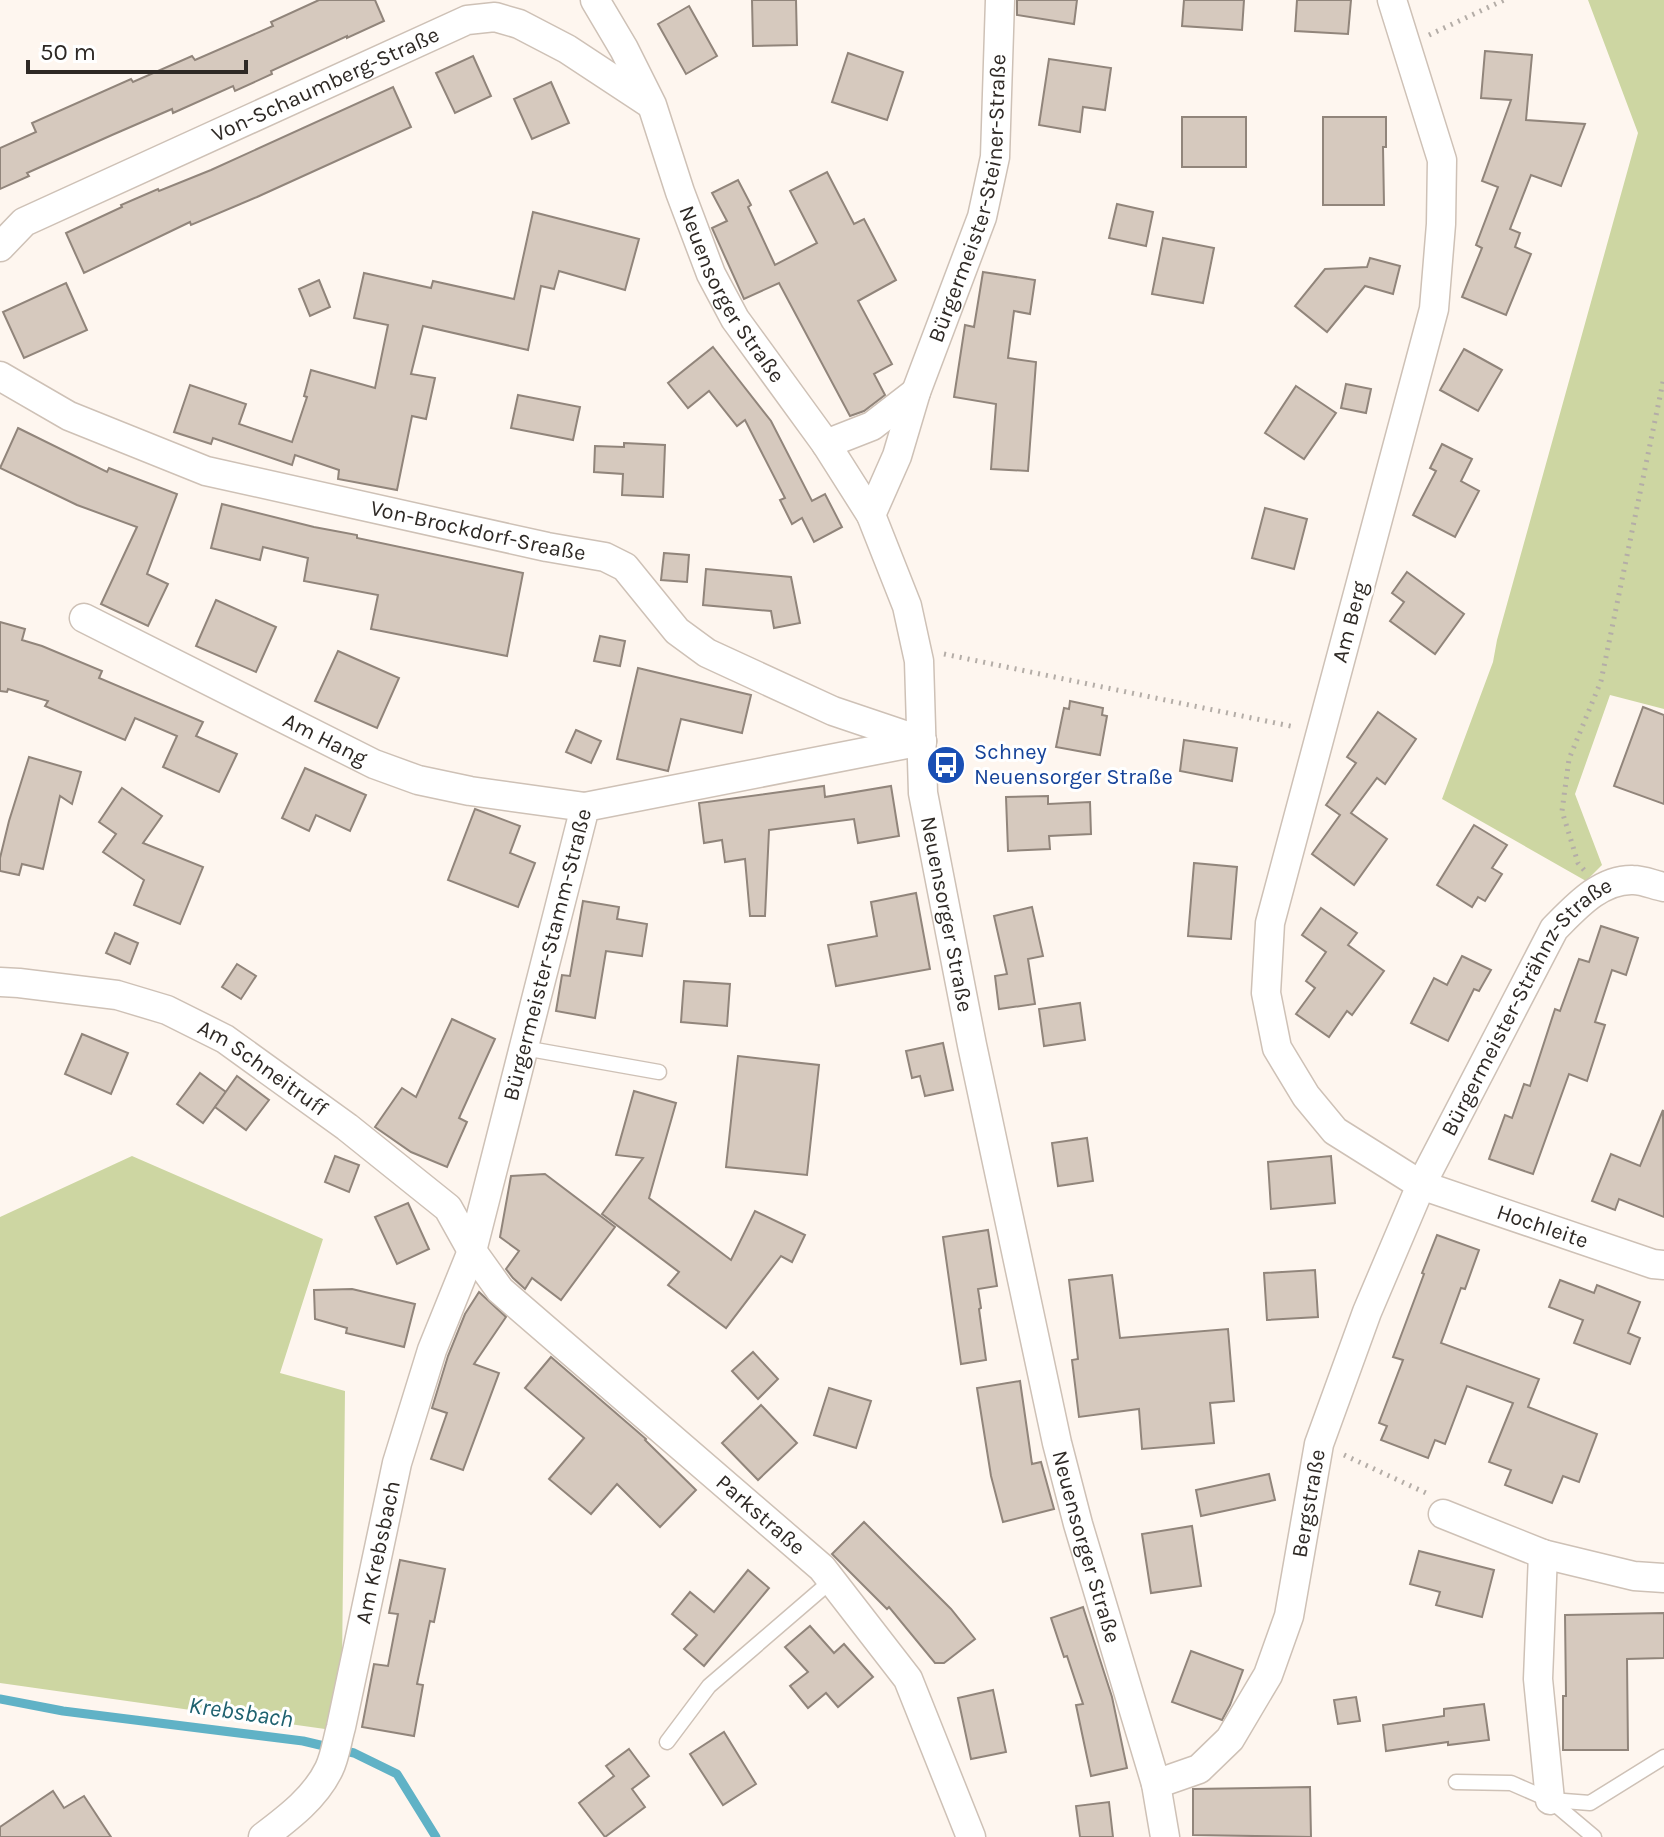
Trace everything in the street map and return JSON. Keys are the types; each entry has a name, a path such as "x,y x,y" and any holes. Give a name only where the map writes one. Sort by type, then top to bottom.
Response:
{"street":[{"name":"Neuensorger Straße","path":"595,0 652,105 711,274 735,319 826,444 871,515 907,606 919,661 923,793 972,1045 1045,1389 1078,1524 1156,1784 1165,1837"},
{"name":"Bürgermeister-Steiner-Straße","path":"871,515 897,456 916,392 982,217 995,157 1000,0"},
{"name":"Am Berg","path":"1392,0 1442,160 1441,224 1434,309 1270,923 1266,993 1277,1048 1306,1096 1335,1131 1421,1185"},
{"name":"Von-Schaumberg-Straße","path":"0,247 24,222 467,20 495,17 519,24 567,49 652,105"},
{"name":"Von-Brockdorf-Sreaße","path":"0,376 69,416 206,471 547,547 605,557 625,567 677,631 707,653 833,711 922,741"},
{"path":"826,444 872,426 916,392"},
{"name":"Am Hang","path":"84,618 374,764 418,780 470,791 585,807"},
{"name":"Bürgermeister-Stamm-Straße","path":"472,1251 585,807 922,741"},
{"name":"Bürgermeister-Strähnz-Straße","path":"1421,1185 1554,929 1585,899 1610,884 1633,880 1664,887"},
{"name":"Am Schneitruff","path":"0,982 117,995 167,1010 225,1039 347,1127 448,1208 472,1251"},
{"name":"Hochleite","path":"1421,1185 1570,1237 1664,1265"},
{"name":"Bergstraße","path":"1156,1784 1199,1769 1230,1739 1268,1675 1289,1616 1319,1444 1367,1312 1421,1185"},
{"name":"Parkstraße","path":"472,1251 500,1290 822,1568 908,1679 971,1837"},
{"name":"Am Krebsbach","path":"263,1837 314,1793 330,1768 397,1463 432,1350 472,1251"},
{"path":"1443,1514 1543,1554 1634,1576 1664,1578"},
{"path":"1543,1554 1538,1679 1550,1800"}],"lane":[{"path":"524,1048 659,1072"},
{"path":"667,1742 709,1686 831,1581"},
{"path":"1550,1800 1590,1803 1664,1757"},
{"path":"1456,1782 1511,1783 1550,1800 1594,1837"}],"path":[{"path":"1406,45 1504,0"},
{"path":"1602,889 1578,863 1562,811 1569,759 1601,681 1664,377"},
{"path":"916,648 1321,732"},
{"path":"1319,1444 1437,1498 1443,1514"}],"green space":[{"path":"1588,0 1664,0 1664,709 1610,695 1575,794 1602,865 1586,881 1442,799 1493,662 1638,133"},
{"path":"132,1156 323,1239 280,1373 345,1391 342,1666 325,1729 0,1683 0,1217"}],"building":[{"path":"319,0 375,0 384,21 271,71 272,74 235,91 233,86 173,113 172,109 112,135 27,173 29,176 0,189 0,148 36,132 32,123 131,79 133,82 192,56 195,60 273,26 271,22"},
{"path":"752,0 796,0 797,45 753,46"},
{"path":"1017,0 1077,0 1074,24 1017,15"},
{"path":"1184,0 1244,0 1242,30 1182,26"},
{"path":"1297,0 1351,0 1348,34 1295,31"},
{"path":"689,6 717,56 686,74 658,24"},
{"path":"1485,51 1532,55 1526,120 1585,124 1561,186 1531,175 1510,229 1520,233 1515,247 1531,254 1506,315 1462,297 1482,248 1476,245 1498,187 1482,181 1511,100 1481,98"},
{"path":"848,53 903,72 887,120 832,102"},
{"path":"473,56 491,96 455,113 436,73"},
{"path":"1049,59 1111,68 1105,110 1083,107 1080,132 1039,125"},
{"path":"551,82 569,123 532,139 514,99"},
{"path":"393,87 411,127 257,197 191,225 190,222 84,273 66,233 121,205 211,170"},
{"path":"1182,117 1246,117 1246,167 1182,167"},
{"path":"1323,117 1386,117 1384,205 1323,205"},
{"path":"827,172 854,224 864,219 896,280 858,301 892,364 874,374 885,395 864,411 850,416 779,283 744,299 712,228 727,221 712,193 738,180 775,265 817,243 790,191"},
{"path":"1117,204 1153,212 1146,246 1109,238"},
{"path":"533,212 639,239 625,290 559,271 554,289 541,286 528,350 423,326 411,374 435,378 426,419 412,416 397,490 338,479 339,470 295,455 292,465 213,438 211,444 174,432 190,385 246,404 239,424 292,442 307,397 304,396 311,370 375,388 388,325 354,318 364,273 431,288 433,281 514,299"},
{"path":"1163,238 1214,248 1203,303 1152,294"},
{"path":"1370,258 1400,266 1393,294 1365,286 1327,332 1295,306 1325,269 1367,267"},
{"path":"983,272 1035,280 1030,314 1014,311 1008,358 1036,362 1028,471 991,469 996,404 954,397 965,325 974,327"},
{"path":"319,280 330,307 310,316 299,289"},
{"path":"66,283 87,330 24,358 3,312"},
{"path":"713,347 771,421 812,501 825,494 842,527 814,542 802,518 792,524 780,500 785,498 745,420 737,426 709,391 688,408 668,383"},
{"path":"1464,349 1502,370 1478,411 1440,390"},
{"path":"1346,384 1371,389 1366,413 1341,408"},
{"path":"1296,386 1336,413 1304,459 1265,433"},
{"path":"518,395 580,407 573,440 511,428"},
{"path":"18,428 107,472 109,468 177,494 147,574 168,584 148,626 101,604 137,527 77,505 0,468"},
{"path":"624,443 665,445 663,497 622,495 623,474 594,472 595,446 624,447"},
{"path":"1442,444 1472,459 1461,481 1479,491 1455,537 1413,515 1436,471 1430,468"},
{"path":"222,504 357,535 357,538 523,573 507,656 371,629 378,595 304,581 308,558 263,547 260,560 211,548"},
{"path":"1265,508 1307,519 1294,569 1252,558"},
{"path":"664,553 689,555 687,582 661,580"},
{"path":"706,569 791,577 800,623 774,628 771,611 703,605"},
{"path":"1407,572 1464,614 1435,654 1390,621 1404,602 1392,593"},
{"path":"216,600 276,627 256,672 196,646"},
{"path":"0,622 25,629 22,640 102,671 99,678 203,722 196,736 237,754 219,792 163,767 177,736 135,718 125,740 45,706 48,701 8,689 7,692 0,691"},
{"path":"600,636 625,641 620,666 594,661"},
{"path":"338,651 399,678 377,728 315,701"},
{"path":"638,668 751,695 742,733 681,719 668,771 617,759"},
{"path":"1070,701 1103,708 1102,715 1107,716 1100,755 1056,747 1064,708 1069,709"},
{"path":"1643,707 1664,715 1664,804 1614,786"},
{"path":"1378,712 1416,739 1385,784 1377,778 1351,813 1387,839 1354,885 1312,854 1340,815 1326,805 1356,763 1347,757"},
{"path":"576,730 601,741 591,763 566,752"},
{"path":"1184,740 1237,748 1232,781 1180,771"},
{"path":"29,757 81,772 72,804 60,796 43,869 22,864 19,875 0,871 0,858"},
{"path":"305,768 366,795 350,831 316,815 309,831 282,818"},
{"path":"824,786 825,797 891,786 899,836 858,843 854,819 769,830 765,916 750,916 745,859 725,862 722,840 704,843 699,803"},
{"path":"122,788 162,816 143,843 203,867 180,924 134,905 144,880 103,852 116,834 99,822"},
{"path":"1048,796 1048,804 1090,802 1091,834 1049,836 1050,849 1008,851 1006,797"},
{"path":"475,809 520,826 510,853 535,863 518,907 448,880"},
{"path":"1474,825 1507,845 1492,868 1502,874 1485,901 1478,897 1472,907 1437,885"},
{"path":"1194,863 1237,867 1231,939 1188,936"},
{"path":"916,893 930,969 836,986 828,945 877,936 871,902"},
{"path":"583,901 619,907 617,919 647,924 642,956 606,951 595,1018 556,1011 562,975 570,976"},
{"path":"1032,907 1043,956 1028,959 1035,1004 999,1009 995,976 1007,974 994,916"},
{"path":"1321,908 1357,933 1348,945 1384,971 1352,1015 1347,1011 1329,1037 1296,1014 1315,988 1306,981 1326,952 1302,935"},
{"path":"1601,926 1638,938 1626,975 1612,970 1595,1022 1605,1025 1587,1081 1569,1074 1533,1174 1489,1159 1505,1115 1512,1118 1524,1084 1530,1086 1555,1009 1560,1011 1579,959 1589,962"},
{"path":"115,933 138,943 130,964 106,953"},
{"path":"1462,956 1491,970 1479,991 1474,989 1448,1041 1411,1023 1434,978 1447,985"},
{"path":"237,964 256,976 241,999 222,987"},
{"path":"684,981 730,984 727,1026 681,1022"},
{"path":"1080,1003 1085,1040 1044,1046 1039,1009"},
{"path":"452,1019 495,1039 459,1118 467,1122 447,1167 411,1152 375,1127 402,1088 416,1097"},
{"path":"82,1034 128,1053 111,1094 65,1074"},
{"path":"943,1043 953,1090 925,1096 920,1076 912,1078 906,1051"},
{"path":"738,1056 819,1065 807,1175 726,1167"},
{"path":"200,1073 226,1092 203,1123 177,1104"},
{"path":"237,1076 269,1100 246,1130 215,1107"},
{"path":"634,1091 676,1103 649,1198 731,1260 755,1211 805,1235 792,1262 781,1256 726,1328 668,1285 679,1272 602,1214 643,1158 616,1155"},
{"path":"1663,1110 1664,1217 1619,1199 1615,1210 1592,1201 1611,1154 1640,1166"},
{"path":"1087,1138 1093,1181 1058,1186 1052,1143"},
{"path":"335,1156 359,1165 349,1192 325,1182"},
{"path":"1331,1156 1335,1203 1271,1209 1268,1162"},
{"path":"545,1174 615,1227 561,1300 532,1278 525,1289 513,1278 506,1269 519,1251 500,1237 511,1176"},
{"path":"408,1203 429,1249 397,1264 375,1217"},
{"path":"988,1230 997,1286 978,1289 986,1360 961,1364 943,1237"},
{"path":"1437,1235 1479,1250 1441,1343 1539,1379 1528,1407 1597,1434 1579,1482 1563,1476 1552,1503 1505,1485 1511,1470 1489,1462 1513,1403 1467,1386 1445,1444 1435,1440 1428,1458 1381,1440 1387,1426 1379,1423 1403,1360 1393,1357"},
{"path":"1315,1270 1318,1317 1267,1320 1264,1273"},
{"path":"1112,1275 1120,1338 1228,1329 1234,1401 1210,1403 1214,1443 1142,1449 1139,1409 1079,1417 1072,1360 1078,1359 1069,1280"},
{"path":"1560,1280 1594,1293 1597,1285 1640,1302 1628,1333 1640,1338 1630,1364 1574,1343 1583,1320 1549,1307"},
{"path":"352,1289 415,1304 404,1347 346,1333 347,1328 315,1319 314,1290"},
{"path":"479,1292 506,1317 474,1364 499,1373 463,1470 431,1459 447,1413 432,1408 465,1314"},
{"path":"753,1352 778,1379 758,1399 732,1371"},
{"path":"551,1357 646,1439 696,1490 660,1527 617,1484 591,1514 549,1479 584,1438 525,1388"},
{"path":"1020,1381 1032,1464 1041,1462 1054,1509 1003,1522 991,1476 977,1388"},
{"path":"829,1388 871,1401 856,1448 814,1435"},
{"path":"761,1405 797,1443 758,1480 722,1443"},
{"path":"1269,1474 1275,1500 1201,1516 1196,1490"},
{"path":"864,1522 951,1609 975,1639 944,1663 935,1663 889,1607 887,1609 832,1554"},
{"path":"1192,1526 1201,1586 1151,1593 1142,1534"},
{"path":"1419,1551 1494,1570 1482,1617 1436,1605 1440,1592 1410,1584"},
{"path":"400,1560 445,1569 417,1684 423,1685 414,1736 362,1727 374,1664 388,1666 398,1614 389,1613"},
{"path":"748,1570 769,1588 704,1666 684,1649 697,1635 672,1614 690,1592 714,1612"},
{"path":"1083,1607 1112,1697 1127,1768 1091,1776 1076,1705 1083,1704 1051,1618"},
{"path":"1664,1613 1664,1658 1627,1659 1628,1750 1563,1750 1565,1615"},
{"path":"810,1626 834,1653 844,1644 873,1677 838,1707 826,1693 808,1708 790,1686 808,1672 785,1647"},
{"path":"1191,1651 1243,1670 1222,1720 1172,1702"},
{"path":"993,1690 1006,1752 971,1759 958,1698"},
{"path":"1356,1697 1360,1721 1338,1724 1334,1700"},
{"path":"1484,1704 1489,1740 1386,1751 1383,1725 1444,1716 1444,1709"},
{"path":"724,1732 756,1784 723,1805 690,1754"},
{"path":"629,1749 649,1776 632,1789 645,1807 605,1837 579,1803 614,1776 606,1766"},
{"path":"1310,1787 1311,1837 1193,1835 1193,1789"},
{"path":"53,1791 64,1808 84,1796 111,1837 0,1837 0,1827"},
{"path":"1109,1802 1113,1837 1080,1837 1076,1806"}],"waterway":[{"name":"Krebsbach","path":"0,1699 63,1711 303,1741 354,1753 397,1774 436,1837"}],"place":[{"name":"Schney Neuensorger Straße","path":"946,765"}]}
